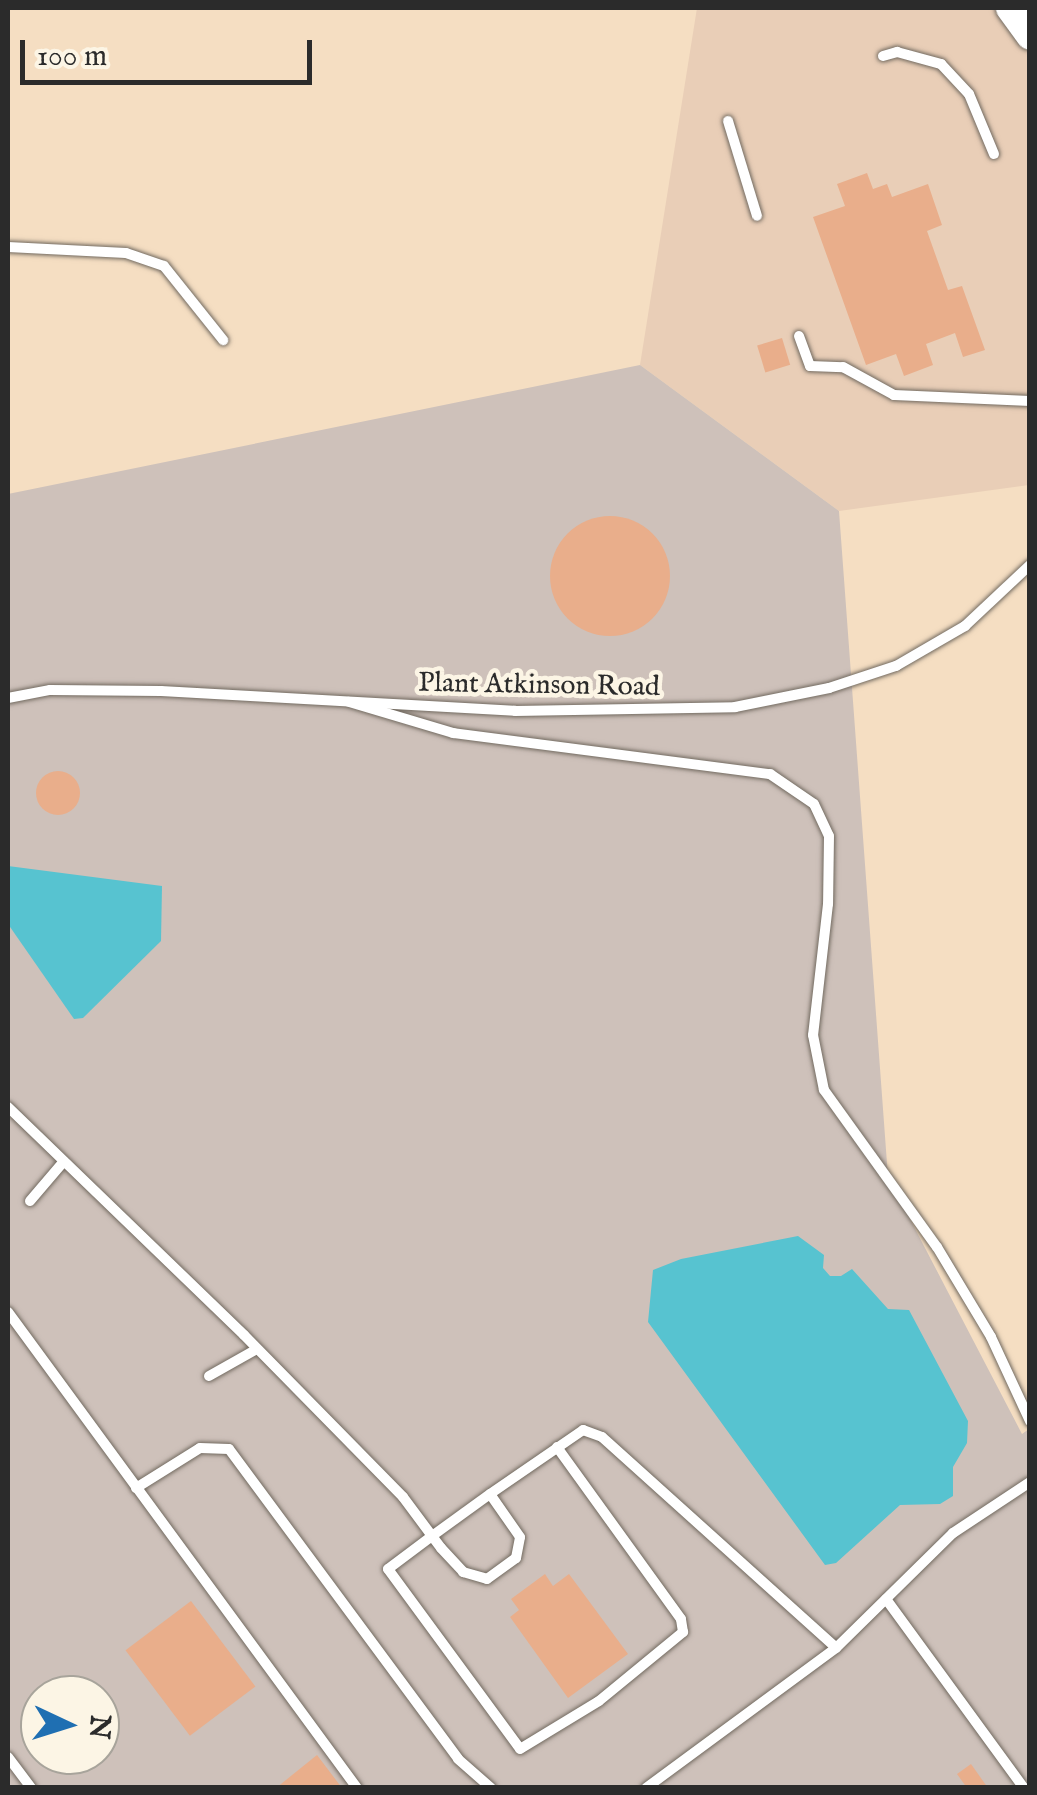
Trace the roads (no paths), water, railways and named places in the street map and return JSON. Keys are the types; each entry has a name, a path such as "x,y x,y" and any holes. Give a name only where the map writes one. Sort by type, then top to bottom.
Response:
{"street":[{"path":"1010,8 1030,36"}],"lane":[{"path":"883,56 898,52 941,64 969,94 994,154"},
{"path":"728,121 757,216"},
{"path":"8,247 126,253 164,266 222,340"},
{"path":"799,336 810,366 843,367 894,395 1030,401"},
{"name":"Plant Atkinson Road","path":"8,698 50,690 124,690 515,711 693,712 780,699 896,666 965,626 1030,565"},
{"path":"350,702 453,734 770,774 814,804 829,836 828,904 812,1035 824,1090 937,1247 991,1336 1030,1420"},
{"path":"8,1107 258,1349 403,1497 463,1572 487,1579 516,1558 520,1537 490,1494"},
{"path":"30,1201 64,1161"},
{"path":"8,1312 357,1788"},
{"path":"208,1376 258,1349"},
{"path":"557,1447 681,1619 683,1632 599,1701 520,1749 388,1569 490,1494 557,1447 582,1430 602,1437 836,1648"},
{"path":"136,1488 200,1448 229,1449 458,1759 491,1788"},
{"path":"646,1788 836,1648 953,1532 1030,1482"},
{"path":"886,1599 1024,1788"},
{"path":"8,1758 30,1788"}],"water":[{"path":"8,866 162,886 161,941 83,1018 74,1019 8,924"},
{"path":"798,1236 824,1255 823,1268 830,1276 841,1276 852,1269 888,1309 909,1310 968,1421 967,1443 953,1467 953,1496 940,1504 900,1505 836,1563 825,1565 648,1322 653,1270 681,1259"}]}
